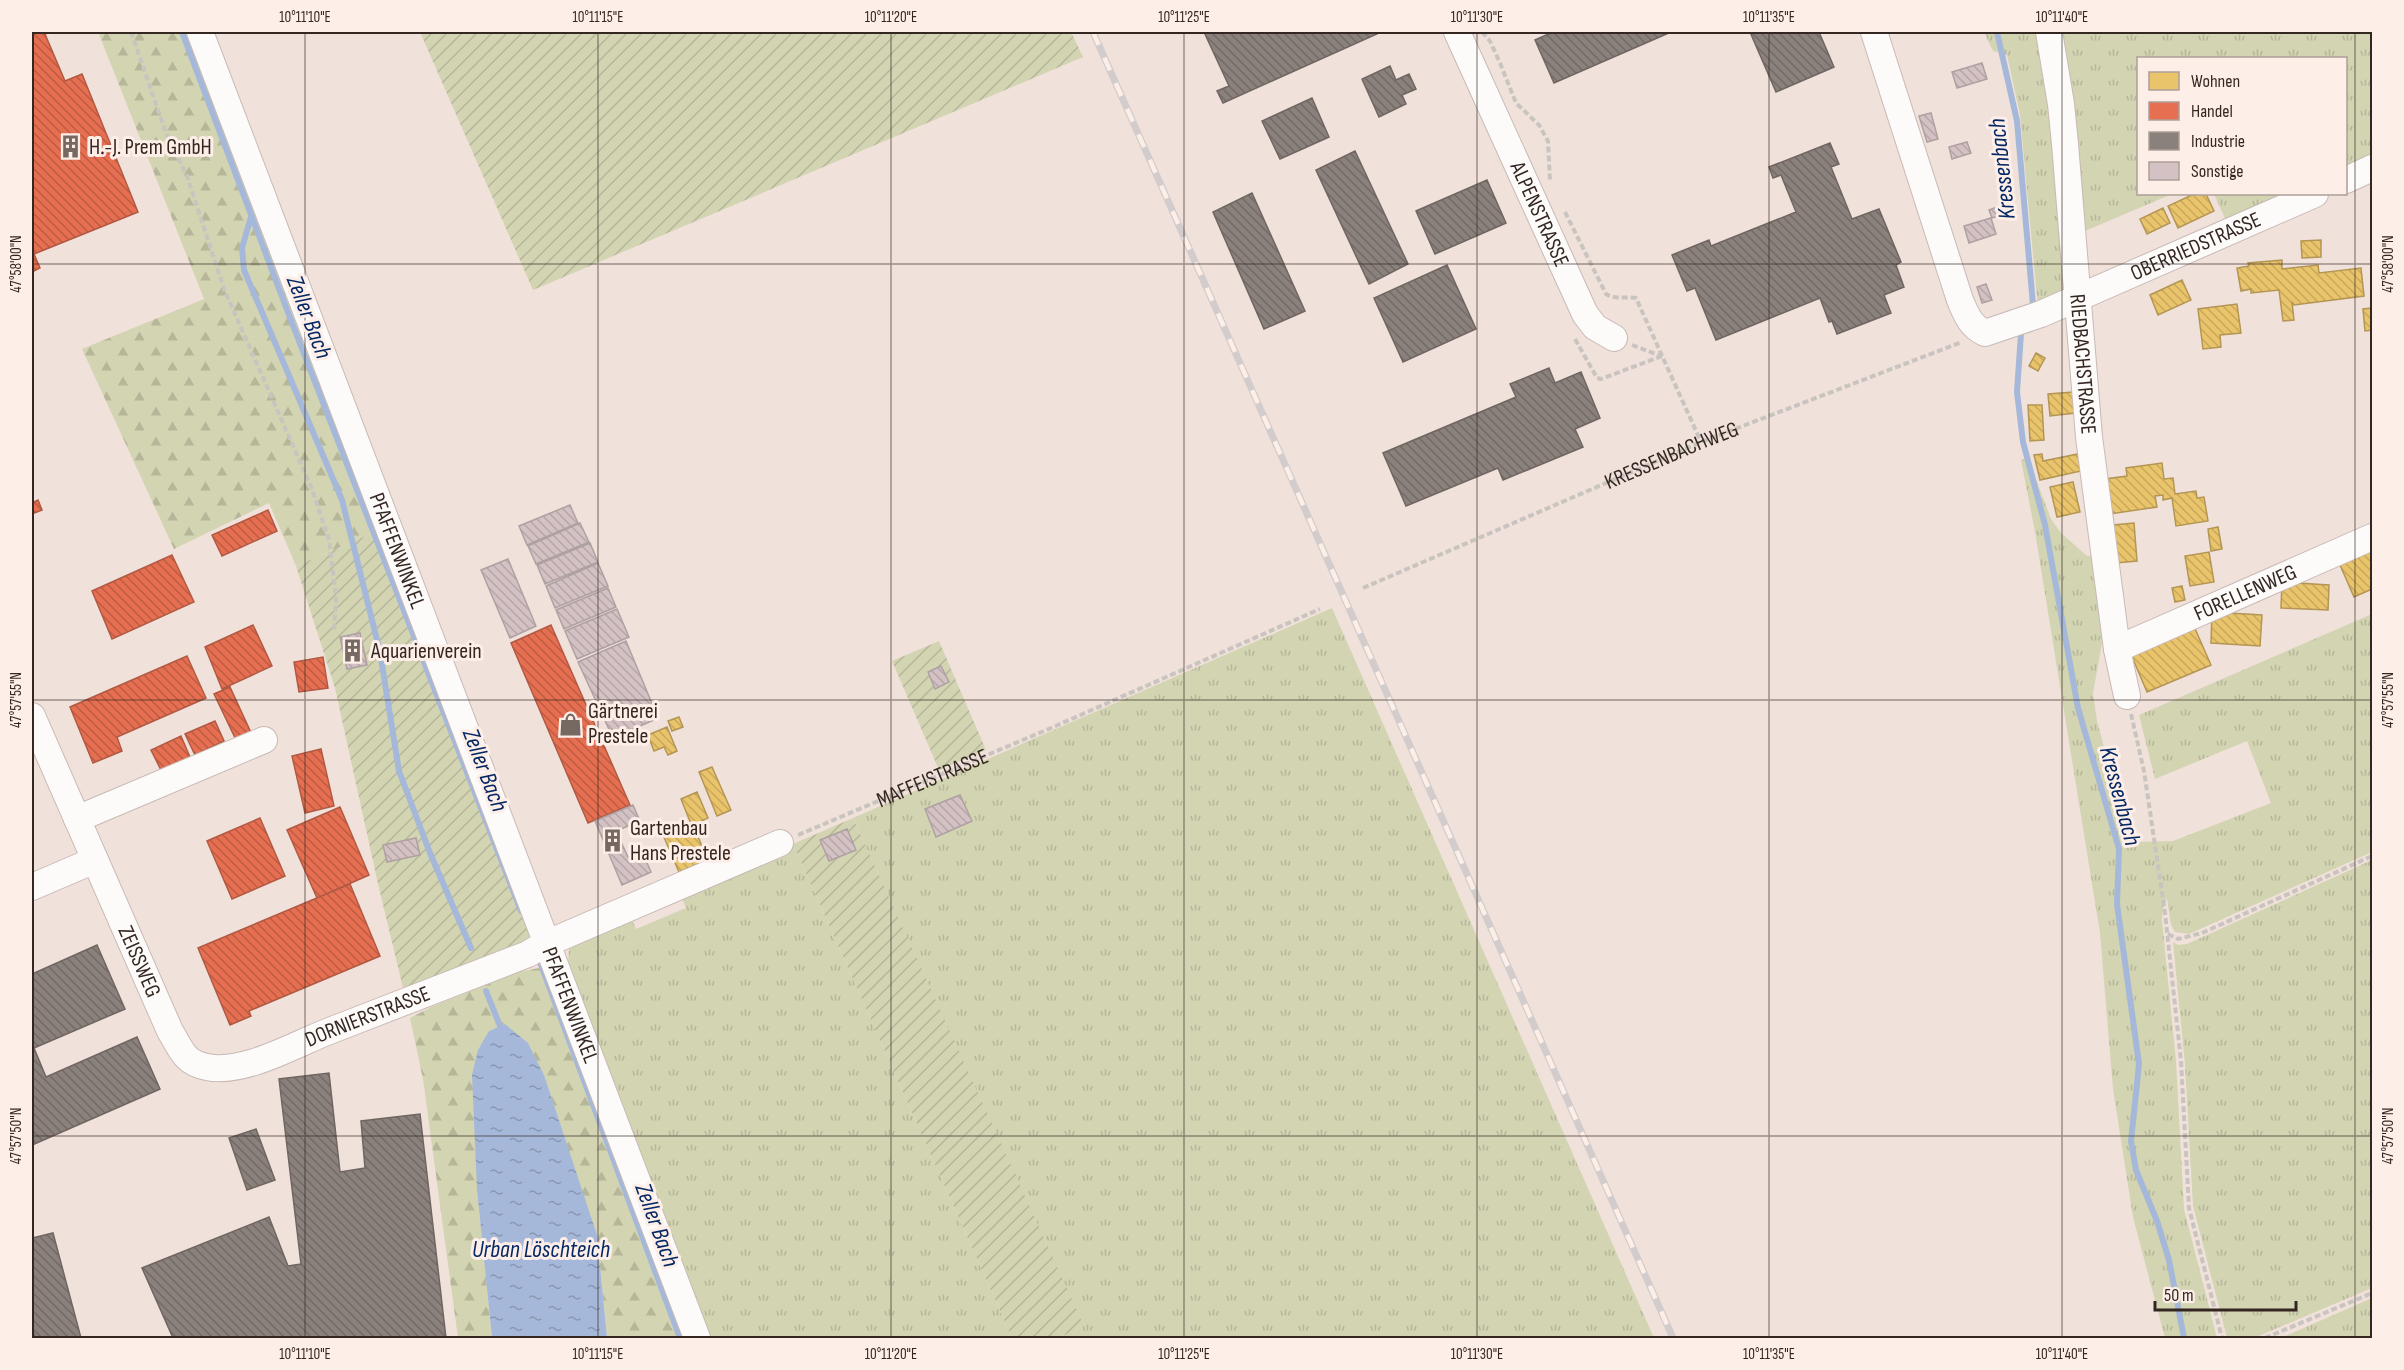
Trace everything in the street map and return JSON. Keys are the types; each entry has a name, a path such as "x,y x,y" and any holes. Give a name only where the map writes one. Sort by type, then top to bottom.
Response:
{"street":[{"name":"PFAFFENWINKEL","path":"200,32 539,947 697,1338"},
{"name":"ALPENSTRASSE","path":"1457,32 1585,314 1595,327 1614,338"},
{"path":"1874,32 1960,300 1967,317 1975,328 1985,333 2041,314 2077,298"},
{"name":"RIEDBACHSTRASSE","path":"2049,32 2061,104 2089,437 2117,649 2127,696"},
{"path":"2347,180 2373,168"},
{"name":"OBERRIEDSTRASSE","path":"2077,298 2313,195"},
{"name":"FORELLENWEG","path":"2117,649 2373,537"},
{"name":"ZEISSWEG","path":"32,716 170,1031 189,1062"},
{"path":"77,819 264,740"},
{"path":"539,947 780,843"},
{"path":"32,886 95,860"},
{"name":"DORNIERSTRASSE","path":"189,1062 224,1069 260,1060 539,947"}],"path":[{"path":"131,32 166,133 187,176 224,289 315,499 329,540 336,596 334,632"},
{"name":"ALPENSTRASSE","path":"1482,32 1490,42 1516,103 1539,125 1548,141 1549,177 1552,185"},
{"name":"ALPENSTRASSE","path":"1561,204 1606,294 1611,297 1636,298 1701,442"},
{"name":"KRESSENBACHWEG","path":"1363,588 1701,442 1985,333"},
{"path":"1614,338 1662,356"},
{"name":"MAFFEISTRASSE","path":"780,843 1051,728 1320,609"},
{"path":"2127,696 2144,771 2168,934 2181,1061 2189,1208 2222,1338"},
{"path":"2168,934 2178,939 2202,933 2373,856"},
{"path":"2265,1338 2373,1293"}],"green space":[{"path":"98,32 195,32 384,528 296,566 269,503 174,549 82,349 204,299"},
{"path":"420,32 1071,32 1083,57 533,290"},
{"path":"1984,32 2041,32 2056,129 2061,196 2062,295 2038,308 2020,115 2007,55 1993,51"},
{"path":"2056,32 2372,32 2372,160 2347,172 2347,57 2137,57 2137,195 2170,195 2078,234"},
{"path":"2214,195 2296,195 2228,225"},
{"path":"2028,458 2051,519 2061,533 2087,556 2094,555 2102,643 2093,693 2097,721 2120,807 2136,842 2173,841 2271,803 2247,741 2155,779 2139,715 2372,614 2372,852 2189,934 2175,932 2171,925 2167,898 2163,908 2162,920 2176,1061 2184,1209 2217,1338 2165,1338 2133,1217 2113,1089 2100,933 2035,532 2021,460"},
{"path":"384,528 533,935 528,942 404,992 335,688 296,566"},
{"path":"1332,608 1654,1338 1058,1338 1083,1326 853,818"},
{"path":"939,641 986,750 939,770 892,661"},
{"path":"853,818 1084,1326 1058,1338 1012,1338 793,844"},
{"path":"793,844 1012,1338 709,1338 568,966 569,948 630,915 636,929 686,908 680,894"},
{"path":"2372,860 2372,1288 2254,1338 2227,1338 2193,1206 2185,1065 2173,942 2178,945 2187,944"},
{"path":"543,969 687,1338 607,1338 597,1235 505,1024 489,1031 477,1190 492,1338 458,1338 423,1079 410,1018 431,1007 518,972"},
{"path":"2372,1298 2372,1338 2281,1338"}],"water":[{"name":"Urban Löschteich","path":"505,1024 528,1043 544,1075 597,1235 607,1338 492,1338 477,1190 472,1075 478,1050 489,1031"}],"building: Wohnen":[{"path":"2192,195 2206,195 2214,211 2178,228 2168,206"},
{"path":"2163,208 2170,223 2147,234 2140,219"},
{"path":"2321,240 2321,257 2302,258 2301,241"},
{"path":"2282,260 2282,269 2318,265 2319,273 2361,268 2364,296 2294,305 2292,302 2294,320 2283,321 2279,290 2251,293 2251,289 2241,291 2237,268 2249,266 2248,263"},
{"path":"2182,280 2191,300 2158,315 2150,295"},
{"path":"2237,304 2241,333 2220,335 2221,347 2203,349 2198,309"},
{"path":"2372,308 2372,330 2365,331 2363,309"},
{"path":"2036,353 2045,358 2038,371 2029,366"},
{"path":"2073,392 2075,413 2050,416 2048,394"},
{"path":"2028,405 2042,405 2044,440 2030,441"},
{"path":"2042,454 2043,461 2078,454 2081,471 2040,480 2034,455"},
{"path":"2162,463 2164,479 2173,478 2175,494 2196,491 2197,498 2204,497 2208,521 2176,526 2172,498 2163,500 2163,495 2155,496 2157,507 2110,514 2105,479 2127,476 2126,468"},
{"path":"2073,482 2080,512 2057,517 2050,487"},
{"path":"2134,523 2137,561 2116,563 2113,525"},
{"path":"2218,527 2222,549 2211,551 2208,529"},
{"path":"2372,551 2372,589 2354,597 2340,565"},
{"path":"2209,552 2214,582 2190,586 2185,556"},
{"path":"2282,582 2329,585 2328,610 2281,608"},
{"path":"2182,586 2185,600 2175,602 2172,588"},
{"path":"2212,612 2262,615 2260,646 2211,643"},
{"path":"2193,624 2211,665 2147,692 2130,652"},
{"path":"679,717 683,727 672,731 668,721"},
{"path":"667,727 677,751 668,755 664,747 654,751 648,735"},
{"path":"712,767 731,810 717,816 699,772"},
{"path":"697,792 708,818 693,825 708,860 679,872 663,835 691,824 681,799"}],"building: Handel":[{"name":"H.-J. Prem GmbH","path":"32,32 51,32 45,34 65,81 82,74 138,212 34,254 40,268 32,272"},
{"path":"38,500 42,510 32,514 32,503"},
{"path":"268,510 277,531 222,556 212,535"},
{"path":"172,555 194,602 112,639 92,591"},
{"path":"253,625 272,666 222,689 205,647"},
{"name":"Gärtnerei Prestele","path":"551,625 630,805 588,823 511,643"},
{"path":"187,656 206,698 117,737 122,751 93,763 70,707"},
{"path":"323,657 328,688 299,692 294,662"},
{"path":"230,687 253,737 238,744 214,694"},
{"path":"215,721 224,741 195,755 185,734"},
{"path":"181,736 190,757 161,770 151,750"},
{"path":"321,749 334,806 305,813 292,756"},
{"path":"340,807 369,875 317,898 287,830"},
{"path":"260,818 285,876 232,899 207,841"},
{"path":"350,884 380,956 249,1011 251,1016 230,1025 198,948"}],"building: Industrie":[{"path":"1204,32 1376,32 1377,34 1223,103 1217,91 1229,86"},
{"path":"1553,32 1671,32 1554,83 1535,40"},
{"path":"1750,32 1819,32 1834,67 1776,92"},
{"path":"1390,66 1396,80 1409,74 1416,89 1402,95 1406,104 1379,117 1362,79"},
{"path":"1312,98 1329,137 1280,159 1262,121"},
{"path":"1830,143 1839,164 1831,167 1852,219 1879,209 1901,262 1896,265 1904,287 1884,295 1891,313 1837,334 1832,321 1829,322 1820,298 1716,340 1695,288 1687,291 1672,255 1709,240 1711,246 1796,212 1781,175 1773,178 1769,167"},
{"path":"1355,151 1408,264 1369,284 1316,170"},
{"path":"1487,180 1506,223 1435,254 1416,211"},
{"path":"1252,193 1305,311 1264,329 1213,212"},
{"path":"1447,265 1476,329 1403,362 1374,298"},
{"path":"1549,368 1555,383 1581,372 1600,418 1575,429 1583,447 1503,480 1498,468 1406,506 1383,453 1516,397 1510,384"},
{"path":"97,945 125,1009 34,1048 46,1077 137,1037 160,1089 32,1145 32,974"},
{"path":"329,1073 340,1172 365,1168 361,1121 420,1114 446,1338 173,1338 142,1268 269,1217 288,1266 301,1264 279,1079"},
{"path":"256,1129 275,1180 247,1190 229,1138"},
{"path":"53,1233 81,1338 35,1338 32,1326 32,1238"}],"building: Sonstige":[{"path":"1982,63 1987,79 1957,88 1952,72"},
{"path":"1931,113 1938,139 1927,142 1919,116"},
{"path":"1967,142 1971,153 1952,159 1949,147"},
{"path":"2000,206 2003,214 1992,218 1989,210"},
{"path":"1991,218 1996,234 1969,243 1964,226"},
{"path":"1986,284 1992,300 1982,303 1977,287"},
{"path":"570,505 578,523 527,545 519,526"},
{"path":"580,523 589,542 536,564 528,546"},
{"path":"590,543 598,562 545,584 537,565"},
{"path":"508,559 536,626 510,638 481,570"},
{"path":"598,563 608,586 555,608 546,586"},
{"path":"608,588 616,607 564,629 556,610"},
{"path":"617,609 629,637 577,659 565,631"},
{"name":"Aquarienverein","path":"360,633 367,665 347,669 340,637"},
{"path":"626,641 658,718 613,738 578,662"},
{"path":"941,666 949,682 935,689 928,672"},
{"path":"960,795 972,821 936,837 925,809"},
{"name":"Gartenbau Hans Prestele","path":"633,805 640,821 616,831 628,857 642,851 651,872 622,885 595,821"},
{"path":"847,829 856,850 829,861 820,840"},
{"path":"416,838 420,855 387,862 383,845"}],"waterway":[{"name":"Zeller Bach","path":"182,32 292,323 521,911"},
{"name":"Kressenbach","path":"1997,32 2017,121 2033,305"},
{"name":"Zeller Bach","path":"251,217 242,248 244,270 342,500 380,652 399,771 430,853 471,948"},
{"name":"Kressenbach","path":"2021,333 2017,392 2023,442 2045,525 2078,708 2119,849 2117,904 2139,1064 2131,1141 2136,1170 2157,1221 2169,1260 2184,1338"},
{"name":"Zeller Bach","path":"538,957 680,1338"},
{"name":"Zeller Bach","path":"486,991 500,1026"}],"railway":[{"path":"1093,32 1673,1338"}],"place":[{"name":"H.-J. Prem GmbH","path":"71,147"},
{"name":"Aquarienverein","path":"353,651"},
{"name":"Gärtnerei Prestele","path":"570,724"},
{"name":"Gartenbau Hans Prestele","path":"612,841"}]}
